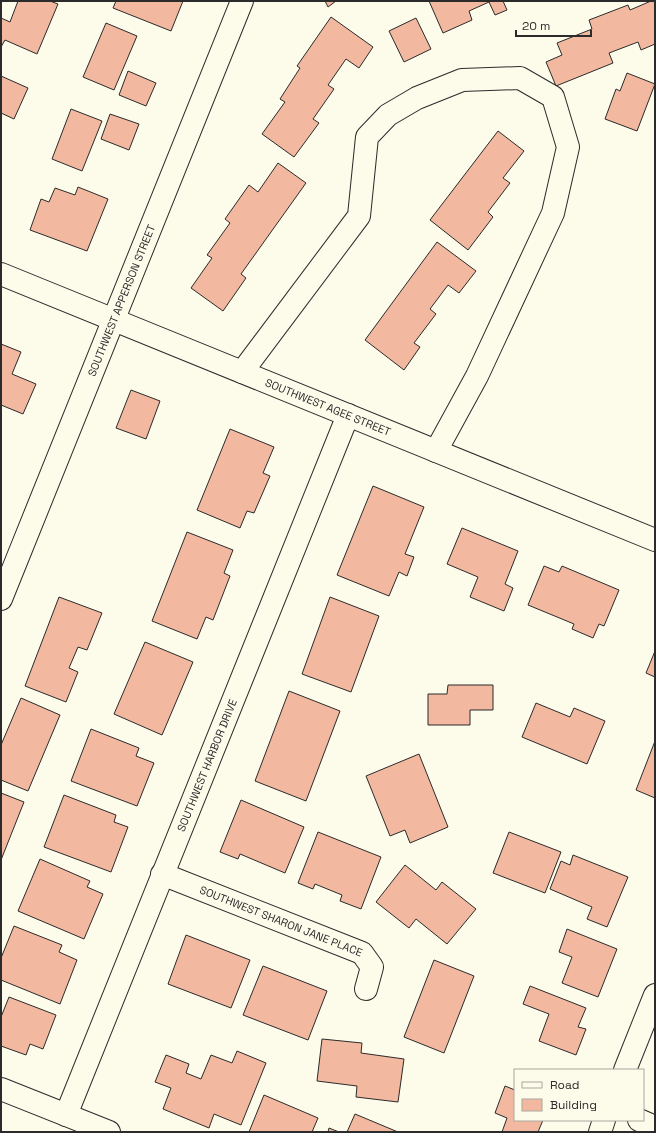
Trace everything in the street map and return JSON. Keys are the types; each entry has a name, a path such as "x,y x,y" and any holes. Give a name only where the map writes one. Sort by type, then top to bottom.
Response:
{"street":[{"name":"SOUTHWEST APPERSON STREET","path":"1,599 242,1"},
{"path":"242,372 359,216 367,137 388,115 417,98 462,80 520,78 554,97 568,147 553,213 477,376 436,451"},
{"name":"SOUTHWEST AGEE STREET","path":"1,274 655,540"},
{"name":"SOUTHWEST HARBOR DRIVE","path":"66,1115 348,415"},
{"name":"SOUTHWEST SHARON JANE PLACE","path":"162,874 362,953 372,967 366,989"},
{"path":"624,1069 655,995"},
{"path":"1,1089 109,1132"},
{"path":"600,1132 604,1121"},
{"path":"641,1121 655,1127"}],"building":[{"path":"18,1 50,1 58,4 37,54 5,40 1,47 1,18 10,22"},
{"path":"116,1 183,1 171,31 113,8"},
{"path":"325,1 336,1 328,7"},
{"path":"429,1 503,1 507,10 495,15 489,2 469,11 472,20 443,33"},
{"path":"651,1 655,1 655,44 641,50 638,42 609,53 613,63 556,86 546,62 562,55 557,43 592,29 589,20 628,5 630,10"},
{"path":"331,17 373,47 359,68 346,59 328,85 334,89 313,119 319,123 294,157 262,134 285,102 280,99 300,68 297,66"},
{"path":"416,18 431,49 404,62 389,31"},
{"path":"106,23 137,36 114,90 83,77"},
{"path":"128,71 156,83 146,106 119,95"},
{"path":"627,73 655,84 637,131 605,119 616,89 620,91"},
{"path":"1,76 28,88 14,119 1,113"},
{"path":"71,109 102,121 82,171 52,159"},
{"path":"110,114 139,124 129,150 101,139"},
{"path":"498,131 524,151 503,178 510,183 488,212 493,217 468,250 430,220"},
{"path":"278,163 306,183 241,274 246,278 223,311 191,288 212,258 207,255 230,223 225,219 249,185 258,192"},
{"path":"78,187 108,199 87,251 30,230 41,199 49,202 55,188 75,195"},
{"path":"437,242 476,271 459,293 448,285 430,309 436,314 414,343 420,347 404,370 365,340"},
{"path":"1,344 21,352 12,374 36,384 23,414 1,405"},
{"path":"131,390 160,401 146,439 116,428"},
{"path":"230,429 274,447 263,473 270,476 254,513 247,511 240,528 197,510"},
{"path":"373,486 424,507 405,554 414,557 407,576 399,572 389,596 337,575"},
{"path":"462,528 518,551 505,584 513,588 504,611 470,597 478,577 447,564"},
{"path":"187,532 233,550 224,573 230,576 213,620 206,617 197,639 152,621"},
{"path":"544,566 559,572 562,566 619,590 604,626 599,624 593,638 572,629 574,624 528,605"},
{"path":"59,597 102,613 87,650 78,647 69,668 78,672 66,702 25,686"},
{"path":"330,597 379,616 351,692 302,674"},
{"path":"145,642 193,662 162,735 114,714"},
{"path":"655,651 655,677 646,673"},
{"path":"448,685 493,685 493,710 470,710 470,725 428,725 428,694 447,694"},
{"path":"289,691 340,711 306,801 255,781"},
{"path":"21,698 60,715 28,791 1,780 1,745"},
{"path":"536,703 570,717 574,708 605,721 587,764 522,737"},
{"path":"91,729 139,748 136,756 154,763 137,806 71,781"},
{"path":"655,741 655,798 636,790"},
{"path":"419,754 448,827 410,843 405,830 390,836 366,776"},
{"path":"1,793 24,802 1,860"},
{"path":"64,795 116,815 114,822 128,827 111,872 44,847"},
{"path":"241,800 304,827 285,873 240,854 238,859 220,852"},
{"path":"318,832 381,857 361,909 340,901 342,895 315,884 313,889 298,883"},
{"path":"509,832 561,852 545,893 493,873"},
{"path":"573,855 628,877 607,927 587,919 592,907 550,889 561,861 570,865"},
{"path":"40,859 90,881 87,887 103,894 84,939 18,911"},
{"path":"405,865 436,890 442,882 476,909 447,944 416,919 409,928 376,902"},
{"path":"14,926 62,945 59,952 77,960 60,1004 1,980 1,958"},
{"path":"567,929 617,949 598,997 562,983 572,957 559,952"},
{"path":"186,935 250,960 231,1008 168,984"},
{"path":"434,960 474,976 444,1053 404,1037"},
{"path":"263,966 327,991 308,1040 243,1015"},
{"path":"530,986 586,1008 578,1027 586,1029 576,1055 539,1041 549,1014 523,1004"},
{"path":"9,997 56,1015 43,1049 30,1044 26,1055 1,1046 1,1017"},
{"path":"322,1039 362,1043 361,1053 404,1059 398,1102 356,1097 357,1086 317,1081"},
{"path":"237,1051 266,1063 241,1125 214,1114 209,1128 163,1109 171,1088 155,1082 166,1055 189,1064 186,1073 201,1079 211,1055 232,1063"},
{"path":"505,1086 514,1090 514,1121 543,1121 538,1132 502,1132 507,1118 495,1113"},
{"path":"264,1095 318,1118 312,1132 249,1132"},
{"path":"355,1114 398,1132 347,1132"},
{"path":"329,1128 339,1132 328,1132"}]}
